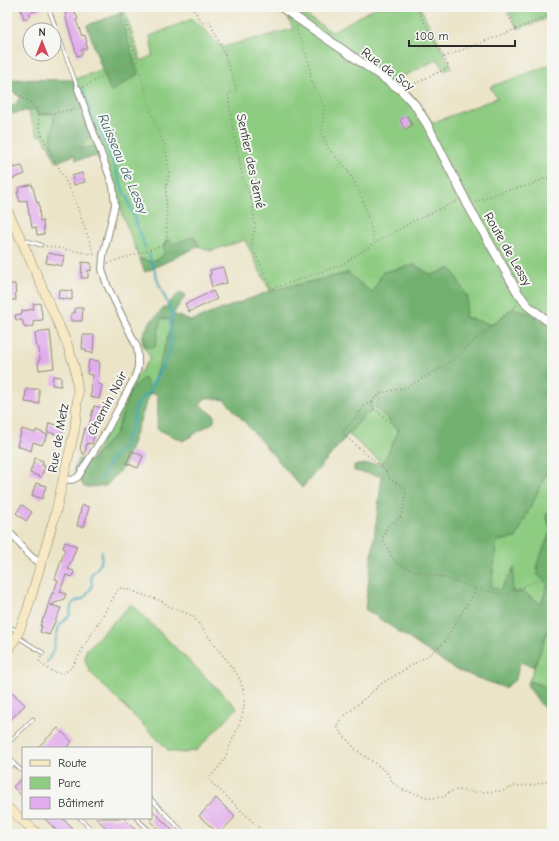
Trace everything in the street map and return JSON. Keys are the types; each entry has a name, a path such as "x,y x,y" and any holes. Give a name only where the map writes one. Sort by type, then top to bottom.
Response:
{"main road":[{"name":"Rue de Metz","path":"7,210 11,226 21,239 60,324 75,369 78,387 77,414 64,479 42,564 27,612 18,634 7,651"},
{"path":"7,807 38,834"}],"street":[{"name":"Rue de Scy","path":"281,7 401,90 415,105 427,124 464,197"},
{"name":"Chemin Noir","path":"64,479 72,480 78,477 107,430 135,376 138,366 136,347 107,285 102,269 103,256 115,205 113,186 78,89"},
{"name":"Route de Lessy","path":"464,197 522,300 545,320 552,324"},
{"path":"7,530 18,540 32,557 42,564"}],"lane":[{"path":"48,7 78,89"},
{"path":"21,239 42,245"},
{"path":"7,626 43,653"},
{"path":"7,744 33,719"},
{"path":"7,752 14,764 22,771"},
{"path":"7,769 14,764"},
{"path":"152,800 186,834"},
{"path":"81,819 96,834"},
{"path":"137,819 153,834"}],"path":[{"path":"103,265 164,245 167,239 166,188 168,174 166,150 151,112 129,32 119,7"},
{"name":"Sentier des Jemé","path":"191,7 196,12 201,23 209,21 222,47 237,90 228,94 242,175 252,201 255,227 251,244 272,289 343,264 375,243"},
{"path":"401,90 449,67 416,7"},
{"path":"503,7 516,29"},
{"path":"444,57 552,14"},
{"path":"300,20 296,28 309,63 311,79 324,106 322,133 328,148 347,169 362,196 375,243 412,222 464,197"},
{"path":"78,89 136,59"},
{"path":"7,81 15,93 30,102 36,108 42,135 73,195 94,254"},
{"path":"38,115 85,107"},
{"path":"468,205 504,191 526,186 552,176"},
{"path":"42,245 103,256"},
{"path":"522,300 445,366 407,386 380,393 372,403 363,407 358,415 344,430 344,435 385,470 390,479 405,488 406,492 400,518 387,527 383,536 390,555 396,562 407,568 446,578 478,589 503,594 508,594 535,581 552,578"},
{"path":"372,403 374,409 399,430"},
{"path":"43,653 39,662 50,671 58,673 66,672 72,667 119,588 164,602 166,605 193,616 237,674 244,694 244,709 241,720 222,764 209,777 210,781 266,834"},
{"path":"478,589 444,643 427,656 381,684 342,718 338,725 338,729 357,751 386,771 393,783 403,790 430,798 444,797 449,792 456,790 476,792 503,791 515,786 533,785 552,780"}],"green space":[{"path":"119,7 123,7 141,61 153,55 150,36 192,19 222,47 293,29 288,17 275,7 293,7 332,32 376,7 420,7 452,68 444,71 438,59 396,80 419,103 432,123 497,98 490,87 552,64 552,327 492,325 465,317 451,268 432,275 414,265 372,293 348,273 270,291 245,240 210,251 199,246 145,272 95,146 79,149 91,133 73,80 102,69 87,25 122,13"},
{"path":"506,7 552,7 552,16 518,29"},
{"path":"120,14 138,74 111,92 87,25"},
{"path":"7,79 73,80 91,133 80,149 96,146 99,156 76,160 75,155 56,162 50,149 55,113 38,115 35,109 7,115 7,107 15,105 20,97 15,93"},
{"path":"36,108 39,115 55,112 50,149 42,135 38,136 27,110"},
{"path":"194,236 199,246 145,272 139,258 152,262 164,255 164,245 167,239 174,244"},
{"path":"414,265 432,275 451,268 468,298 465,317 492,325 513,308 529,313 552,327 552,384 543,400 552,404 552,472 547,472 516,538 497,541 491,587 500,590 514,568 512,592 523,592 541,604 548,584 538,575 537,565 551,530 546,515 552,512 552,620 534,667 520,662 516,679 505,688 456,670 365,609 382,476 354,471 354,465 383,463 399,430 375,407 380,394 373,400 371,412 365,415 302,488 225,400 205,398 200,405 214,415 214,422 183,441 157,429 158,395 150,393 124,466 106,486 84,487 74,469 78,459 91,461 116,433 130,391 143,378 152,387 173,320 161,318 155,347 145,347 143,335 149,323 180,292 186,295 173,314 191,321 270,291 348,273 372,293 383,272"},
{"path":"161,318 174,320 152,387 130,391 116,433 91,461 137,376 150,359 148,352 142,344 143,335 145,346"},
{"path":"381,393 375,407 399,430 383,464 348,434 365,415 371,412 373,400"},
{"path":"547,472 552,472 552,512 546,515 551,530 537,565 538,575 548,583 541,604 523,592 512,593 514,569 500,590 491,587 497,541 516,537"},
{"path":"131,604 237,708 197,750 183,753 169,751 90,672 85,660 86,650"},
{"path":"552,620 552,689 529,681"},
{"path":"529,681 552,689 552,714 542,706 527,685"}],"building":[{"path":"20,7 44,8 29,13 31,17 24,19"},
{"path":"64,7 72,7 78,19 76,20 82,36 85,35 87,48 81,50 83,54 77,56 65,15"},
{"path":"407,116 412,125 405,130 400,120"},
{"path":"7,154 9,154 13,168 22,166 25,174 9,180 7,173"},
{"path":"82,173 85,182 74,185 72,176"},
{"path":"32,184 37,203 39,202 40,221 43,221 44,234 37,235 36,227 32,228 27,200 20,202 17,192 19,192 18,188"},
{"path":"48,253 64,256 62,266 46,263"},
{"path":"82,262 91,263 91,271 88,270 88,278 81,278"},
{"path":"223,267 227,283 212,287 209,275 211,274 210,270"},
{"path":"7,284 15,284 16,300 7,300"},
{"path":"59,290 72,291 72,300 58,298"},
{"path":"213,291 217,299 189,312 185,304"},
{"path":"40,303 43,320 33,321 34,326 25,328 22,320 16,320 15,315 22,314 22,311 34,309 33,304"},
{"path":"75,308 83,308 82,321 71,321 71,313 75,313"},
{"path":"50,331 54,368 39,370 39,348 37,348 35,333"},
{"path":"83,335 94,335 93,353 86,352 86,349 82,349"},
{"path":"89,360 99,361 100,363 98,384 102,385 99,399 90,397 93,375 87,374"},
{"path":"53,376 61,377 61,386 52,385"},
{"path":"26,389 39,389 39,404 25,402"},
{"path":"94,406 103,408 99,422 97,422 92,444 87,443 84,455 80,449 85,428 88,429"},
{"path":"49,423 64,427 62,436 47,432"},
{"path":"22,429 35,433 36,430 48,435 42,445 33,442 31,451 17,446"},
{"path":"132,451 143,456 138,468 126,463"},
{"path":"35,458 43,461 42,465 45,466 41,477 30,473"},
{"path":"36,483 46,486 42,499 32,495"},
{"path":"22,505 32,512 26,521 16,513"},
{"path":"82,505 89,507 84,527 77,526"},
{"path":"65,542 77,546 68,569 74,571 72,577 66,575 60,592 66,594 64,599 51,605 61,608 49,635 40,632 42,626 40,626 58,580 55,579 65,549 63,548"},
{"path":"11,691 25,705 7,723 7,695"},
{"path":"58,728 72,742 67,747 38,747"},
{"path":"22,778 22,796 13,787"},
{"path":"216,798 235,817 219,834 199,816"},
{"path":"152,810 176,834 163,834 151,822"},
{"path":"45,819 63,819 78,834 60,834"},
{"path":"97,819 125,819 140,834 112,834"}],"waterway":[{"name":"Ruisseau de Lessy","path":"83,89 90,112 107,146 125,195 128,197 128,201 145,247"},
{"name":"Ruisseau de Lessy","path":"100,480 111,460 125,446 125,438 130,434 130,430 133,427 132,421 135,417 134,415 137,405 150,392 153,382 170,350 170,321 172,318 172,313 159,284 149,254"},
{"name":"Ruisseau de Lessy","path":"47,662 53,651 59,626 70,615 71,606 74,602 84,598 92,586 91,575 100,564 102,551"}]}
